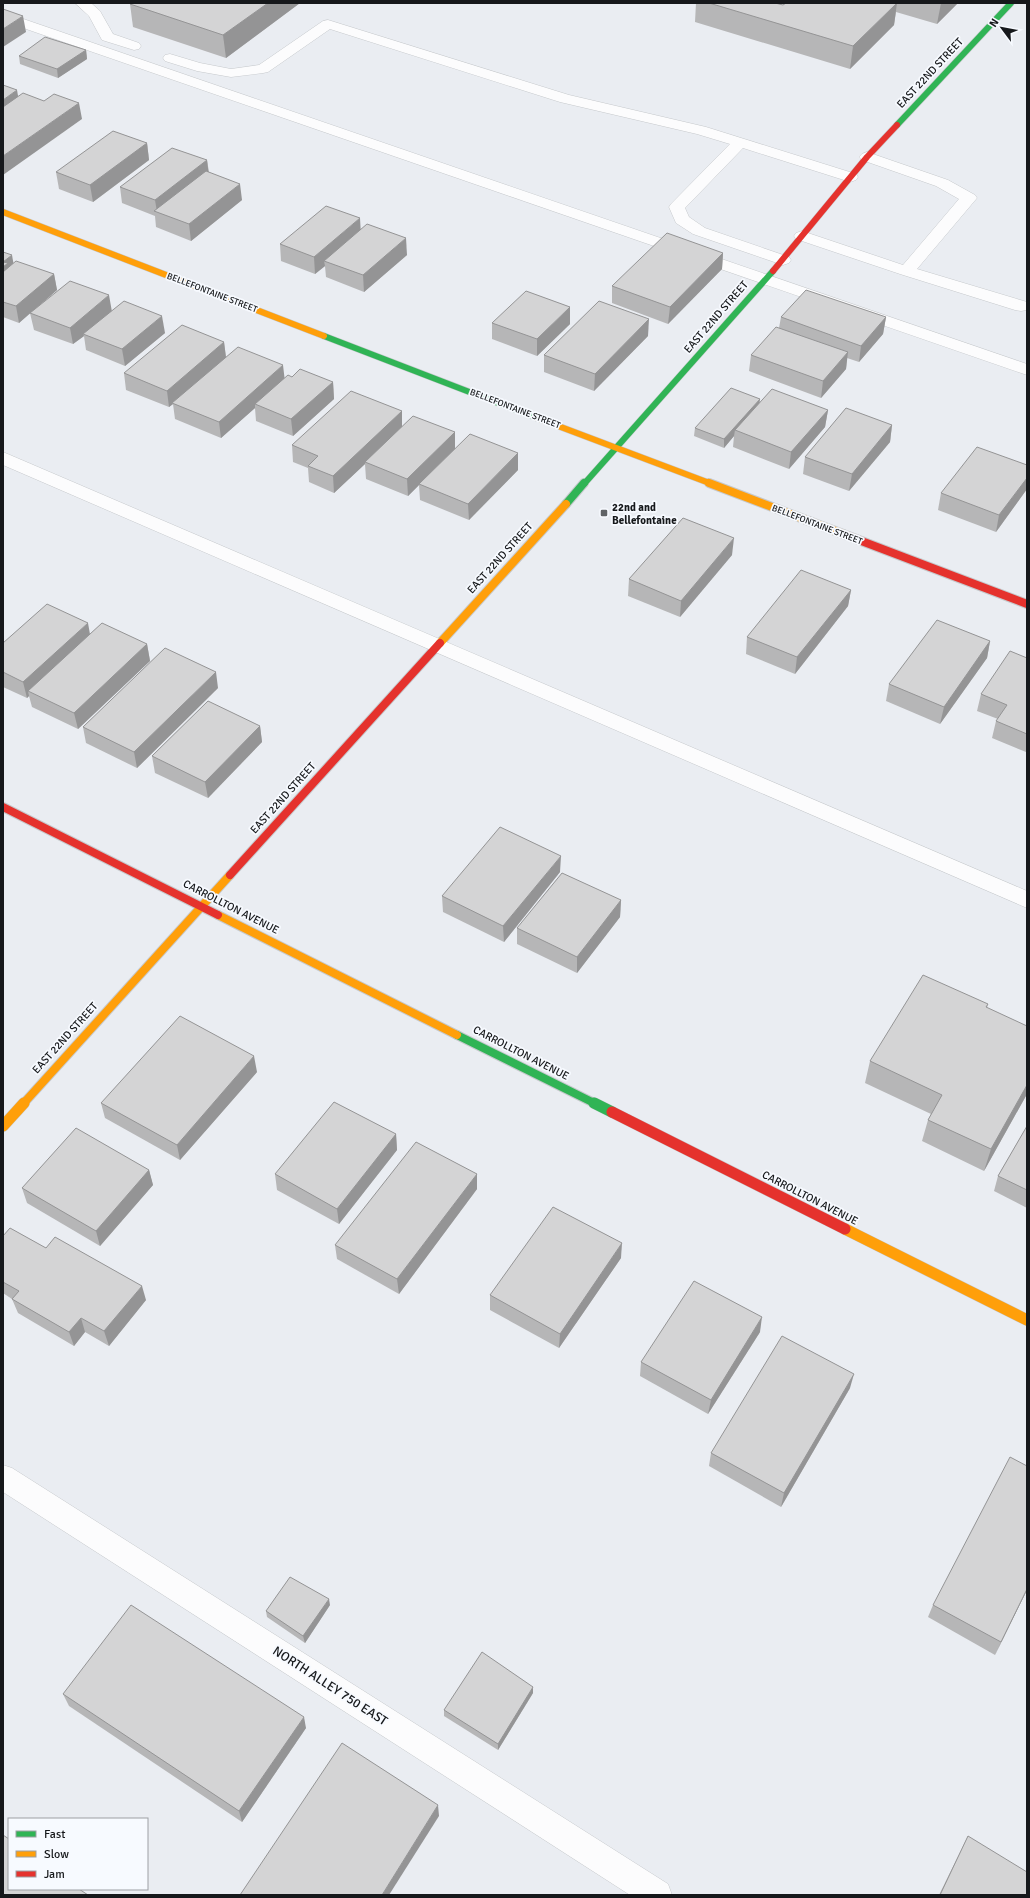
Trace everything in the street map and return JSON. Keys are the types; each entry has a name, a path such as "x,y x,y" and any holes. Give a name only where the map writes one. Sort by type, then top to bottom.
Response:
{"street":[{"name":"EAST 22ND STREET","path":"3,1126 201,905 616,448 783,260 867,157 1012,3"},
{"name":"BELLEFONTAINE STREET","path":"3,212 616,448 1027,604"},
{"name":"CARROLLTON AVENUE","path":"3,807 1027,1320"}],"lane":[{"path":"82,3 95,14 107,37 145,49"},
{"path":"3,16 1027,370"},
{"path":"160,54 197,66 231,73 263,69 328,24 565,99 701,130 850,177"},
{"path":"741,142 677,207 682,220 699,231 783,260"},
{"path":"867,157 936,180 969,198 906,271"},
{"path":"802,236 906,271 1021,306"},
{"path":"3,458 1027,900"},
{"name":"NORTH ALLEY 750 EAST","path":"3,1477 657,1895"}],"building":[{"path":"268,3 223,35 130,4"},
{"path":"709,3 775,3 783,5 786,3 897,3 853,46"},
{"path":"3,9 23,16 3,29"},
{"path":"45,37 86,50 57,69 19,56"},
{"path":"3,85 17,90 3,100"},
{"path":"23,93 44,101 54,94 79,103 3,156 3,107"},
{"path":"113,131 147,143 90,185 56,172"},
{"path":"172,148 207,160 155,200 120,187"},
{"path":"206,171 240,184 189,224 154,211"},
{"path":"326,206 360,218 314,257 280,244"},
{"path":"367,224 406,238 363,275 324,261"},
{"path":"667,233 723,253 670,307 612,286"},
{"path":"3,252 12,255 3,262"},
{"path":"16,261 54,274 16,306 3,302 3,272"},
{"path":"3,262 8,263 3,267"},
{"path":"70,281 109,295 70,328 30,313"},
{"path":"806,290 886,317 861,346 781,317"},
{"path":"526,291 570,307 537,339 492,323"},
{"path":"124,301 162,316 122,349 83,334"},
{"path":"599,301 649,319 595,374 544,355"},
{"path":"182,325 224,342 167,391 124,373"},
{"path":"776,327 848,352 823,381 751,355"},
{"path":"238,347 283,365 219,422 172,403"},
{"path":"300,369 333,382 291,419 255,404 288,375 292,377"},
{"path":"731,388 760,399 724,439 695,428"},
{"path":"772,389 828,410 791,452 735,430"},
{"path":"351,391 402,411 333,476 308,466 318,456 292,445"},
{"path":"846,408 892,425 852,474 805,457"},
{"path":"413,416 455,432 407,479 365,462"},
{"path":"470,434 518,453 468,504 419,484"},
{"path":"977,447 1027,465 1027,478 999,515 941,493"},
{"path":"683,518 734,538 681,601 629,579"},
{"path":"801,570 851,590 797,657 747,637"},
{"path":"47,604 88,623 23,682 3,672 3,643"},
{"path":"937,620 990,641 944,707 889,684"},
{"path":"102,623 147,644 74,713 28,691"},
{"path":"165,648 216,672 134,752 83,727"},
{"path":"1010,651 1027,658 1027,734 996,721 1007,705 981,694"},
{"path":"208,701 260,726 205,782 152,756"},
{"path":"500,827 561,856 503,926 442,896"},
{"path":"562,873 621,900 577,957 517,928"},
{"path":"923,975 988,1004 986,1007 1027,1026 1027,1085 991,1149 928,1120 942,1095 870,1061"},
{"path":"180,1016 254,1056 177,1145 101,1103"},
{"path":"334,1102 396,1134 337,1209 275,1174"},
{"path":"1027,1126 1027,1190 998,1176"},
{"path":"76,1128 149,1170 96,1231 22,1188"},
{"path":"416,1142 477,1174 397,1279 335,1245"},
{"path":"553,1207 622,1243 560,1334 490,1295"},
{"path":"10,1228 46,1248 55,1237 142,1286 104,1331 81,1318 69,1332 12,1299 19,1291 3,1282 3,1236"},
{"path":"694,1281 762,1317 711,1400 641,1362"},
{"path":"782,1336 854,1374 784,1493 711,1453"},
{"path":"1010,1457 1027,1466 1027,1589 1001,1642 933,1605"},
{"path":"290,1577 329,1599 303,1636 266,1611"},
{"path":"131,1605 304,1717 239,1811 63,1694"},
{"path":"482,1652 533,1687 498,1744 444,1710"},
{"path":"342,1743 438,1805 382,1895 240,1895"},
{"path":"3,1835 8,1838 8,1890 80,1890 88,1895 3,1895"},
{"path":"968,1836 1027,1872 1027,1895 940,1895"}],"traffic: fast":[{"path":"897,125 1011,3"},
{"path":"566,504 773,271"},
{"path":"324,336 537,418"},
{"path":"457,1035 612,1112"}],"traffic: slow":[{"path":"3,212 324,336"},
{"path":"537,418 843,534"},
{"path":"440,643 566,504"},
{"path":"3,1126 230,875"},
{"path":"218,915 457,1035"},
{"path":"845,1229 1027,1320"}],"traffic: jam":[{"path":"773,271 867,157 897,125"},
{"path":"843,534 1027,604"},
{"path":"230,875 440,643"},
{"path":"3,807 218,915"},
{"path":"612,1112 845,1229"}],"place":[{"name":"22nd and Bellefontaine","path":"604,513"}]}
